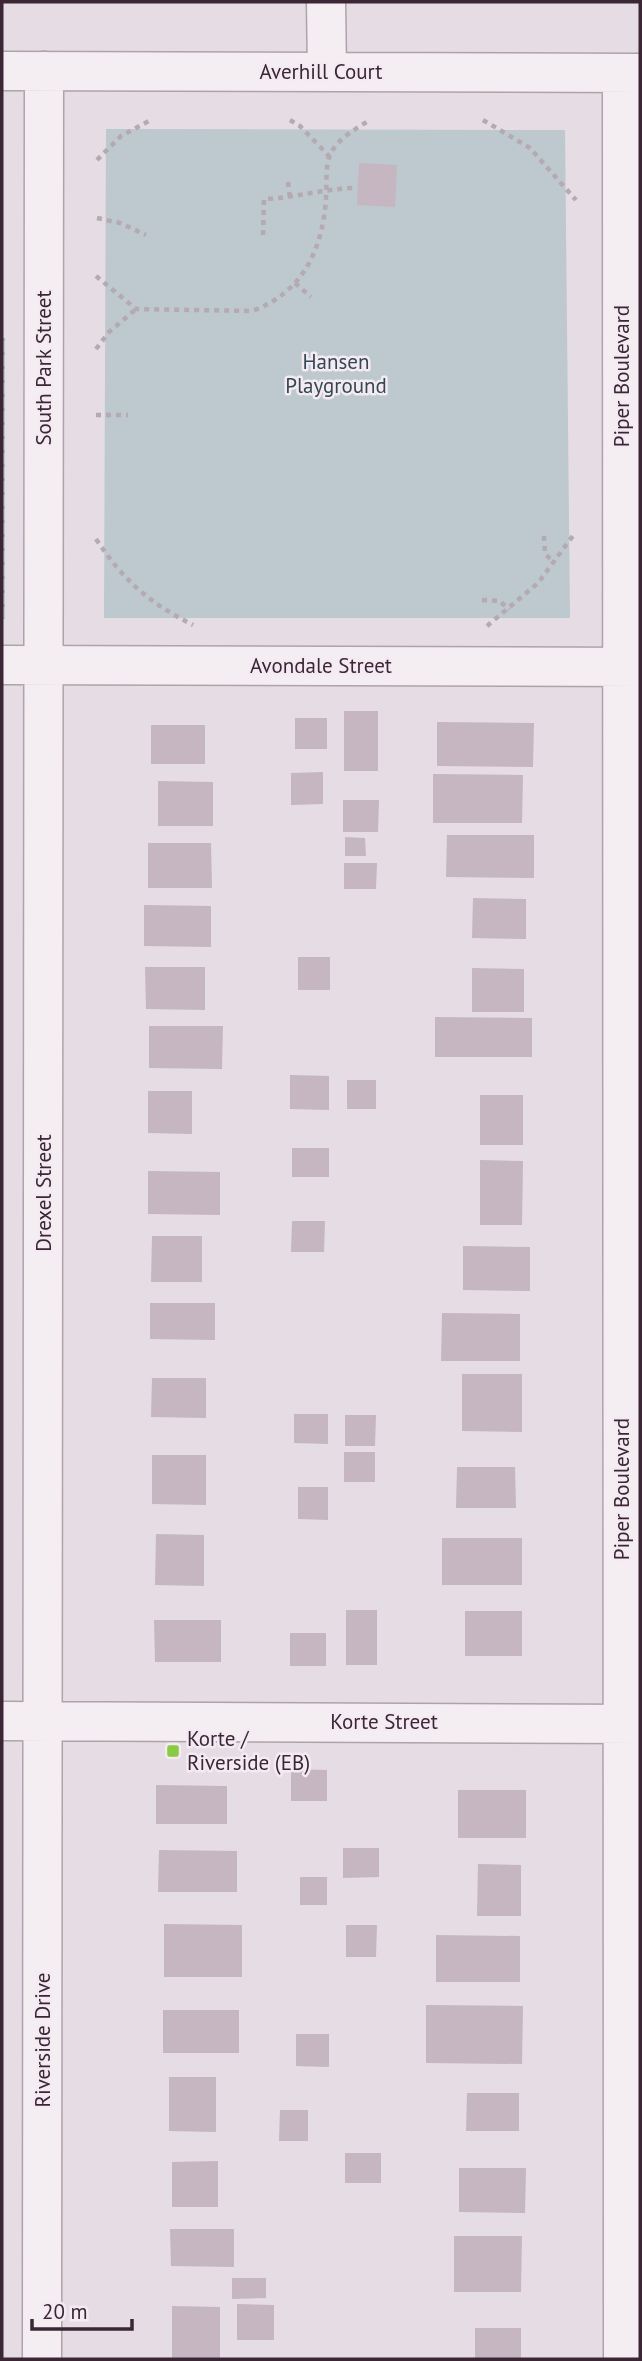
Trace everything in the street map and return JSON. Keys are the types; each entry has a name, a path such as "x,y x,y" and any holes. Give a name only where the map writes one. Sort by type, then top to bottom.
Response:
{"street":[{"path":"327,2 327,72"},
{"name":"Averhill Court","path":"2,71 631,73"},
{"name":"South Park Street","path":"44,71 44,665"},
{"name":"Piper Boulevard","path":"623,2359 631,1724 631,73"},
{"name":"Avondale Street","path":"2,665 631,667"},
{"name":"Drexel Street","path":"44,665 44,1721"},
{"name":"Korte Street","path":"2,1721 631,1724"},
{"name":"Riverside Drive","path":"42,2359 44,1721"}],"path":[{"path":"290,120 300,126 329,156"},
{"path":"96,276 136,309 253,311 277,299 295,283 319,247 324,225 329,156 348,133 370,120"},
{"path":"483,120 530,148 576,200"},
{"path":"97,160 121,136 149,121"},
{"path":"288,182 290,198"},
{"path":"263,235 264,199 290,198 327,189 353,188"},
{"path":"97,218 120,223 146,235"},
{"path":"295,283 311,297"},
{"path":"96,349 109,332 136,309"},
{"path":"96,415 128,415"},
{"path":"487,626 538,583 575,533"},
{"path":"544,536 545,554 555,563"},
{"path":"96,540 135,589 164,610 193,625"},
{"path":"482,600 500,601 509,610"}],"green space":[{"name":"Hansen Playground","path":"106,129 565,130 570,618 104,618"},
{"path":"2,338 5,338 5,619 2,619"}],"building":[{"path":"359,163 397,165 395,207 357,205"},
{"path":"344,711 378,711 378,771 344,771"},
{"path":"295,718 327,718 327,749 295,749"},
{"path":"437,722 534,723 533,767 437,766"},
{"path":"151,725 205,725 205,764 151,764"},
{"path":"323,772 323,804 291,805 291,773"},
{"path":"433,774 523,775 522,823 433,823"},
{"path":"158,781 213,782 213,826 158,826"},
{"path":"343,800 379,800 378,832 343,832"},
{"path":"447,835 534,835 534,878 446,877"},
{"path":"345,837 365,838 366,856 345,856"},
{"path":"148,843 211,843 212,888 148,888"},
{"path":"344,863 377,863 376,889 344,889"},
{"path":"473,898 526,899 526,939 472,938"},
{"path":"144,905 211,906 211,947 144,946"},
{"path":"298,957 330,957 330,990 298,990"},
{"path":"145,967 205,967 205,1010 146,1009"},
{"path":"472,968 524,969 524,1012 472,1012"},
{"path":"435,1017 532,1018 532,1057 435,1057"},
{"path":"149,1026 223,1026 222,1069 149,1068"},
{"path":"290,1075 329,1076 329,1110 290,1109"},
{"path":"347,1080 376,1080 376,1109 347,1109"},
{"path":"148,1091 192,1091 192,1134 148,1133"},
{"path":"480,1095 523,1095 523,1145 480,1145"},
{"path":"292,1148 329,1148 329,1177 292,1177"},
{"path":"480,1160 523,1161 522,1225 480,1225"},
{"path":"148,1171 220,1172 220,1215 148,1214"},
{"path":"292,1221 325,1221 324,1252 291,1252"},
{"path":"152,1236 202,1236 202,1282 151,1282"},
{"path":"463,1246 530,1247 530,1291 463,1290"},
{"path":"150,1303 215,1303 215,1340 150,1339"},
{"path":"442,1313 520,1314 520,1361 441,1361"},
{"path":"462,1374 522,1374 522,1432 462,1431"},
{"path":"152,1378 206,1378 206,1418 151,1417"},
{"path":"294,1414 328,1414 328,1444 294,1443"},
{"path":"345,1415 376,1415 375,1446 345,1446"},
{"path":"344,1452 375,1452 375,1482 344,1482"},
{"path":"152,1455 206,1455 206,1505 152,1504"},
{"path":"457,1467 515,1467 516,1508 456,1508"},
{"path":"298,1487 328,1487 328,1520 298,1519"},
{"path":"156,1534 204,1535 204,1586 155,1585"},
{"path":"442,1538 522,1538 522,1585 442,1585"},
{"path":"346,1610 377,1610 377,1665 346,1665"},
{"path":"465,1611 522,1611 522,1656 465,1656"},
{"path":"154,1620 221,1620 221,1662 155,1662"},
{"path":"290,1633 326,1633 326,1666 290,1666"},
{"path":"291,1769 327,1770 327,1801 291,1801"},
{"path":"156,1785 227,1786 227,1824 156,1824"},
{"path":"458,1790 526,1790 526,1838 458,1838"},
{"path":"343,1848 379,1848 379,1877 343,1878"},
{"path":"159,1850 237,1851 237,1892 158,1892"},
{"path":"478,1864 521,1865 521,1916 477,1916"},
{"path":"300,1877 327,1877 327,1905 300,1905"},
{"path":"164,1924 242,1925 242,1977 164,1977"},
{"path":"346,1925 377,1925 376,1957 346,1957"},
{"path":"436,1935 520,1936 520,1982 436,1982"},
{"path":"426,2005 523,2006 522,2064 426,2063"},
{"path":"163,2010 239,2010 239,2053 163,2053"},
{"path":"296,2034 329,2034 329,2067 296,2066"},
{"path":"169,2077 216,2077 216,2132 169,2131"},
{"path":"467,2093 519,2093 519,2131 466,2131"},
{"path":"280,2110 308,2110 308,2141 279,2141"},
{"path":"345,2153 381,2153 381,2183 345,2183"},
{"path":"218,2161 218,2207 172,2207 172,2162"},
{"path":"459,2168 526,2168 525,2213 459,2212"},
{"path":"170,2229 234,2229 234,2267 171,2266"},
{"path":"454,2236 522,2236 521,2292 454,2292"},
{"path":"232,2278 266,2278 266,2298 232,2299"},
{"path":"237,2304 274,2305 274,2340 237,2340"},
{"path":"172,2306 220,2307 220,2359 172,2359"},
{"path":"475,2328 521,2328 521,2359 475,2359"}],"place":[{"name":"Korte / Riverside (EB)","path":"173,1751"}]}
